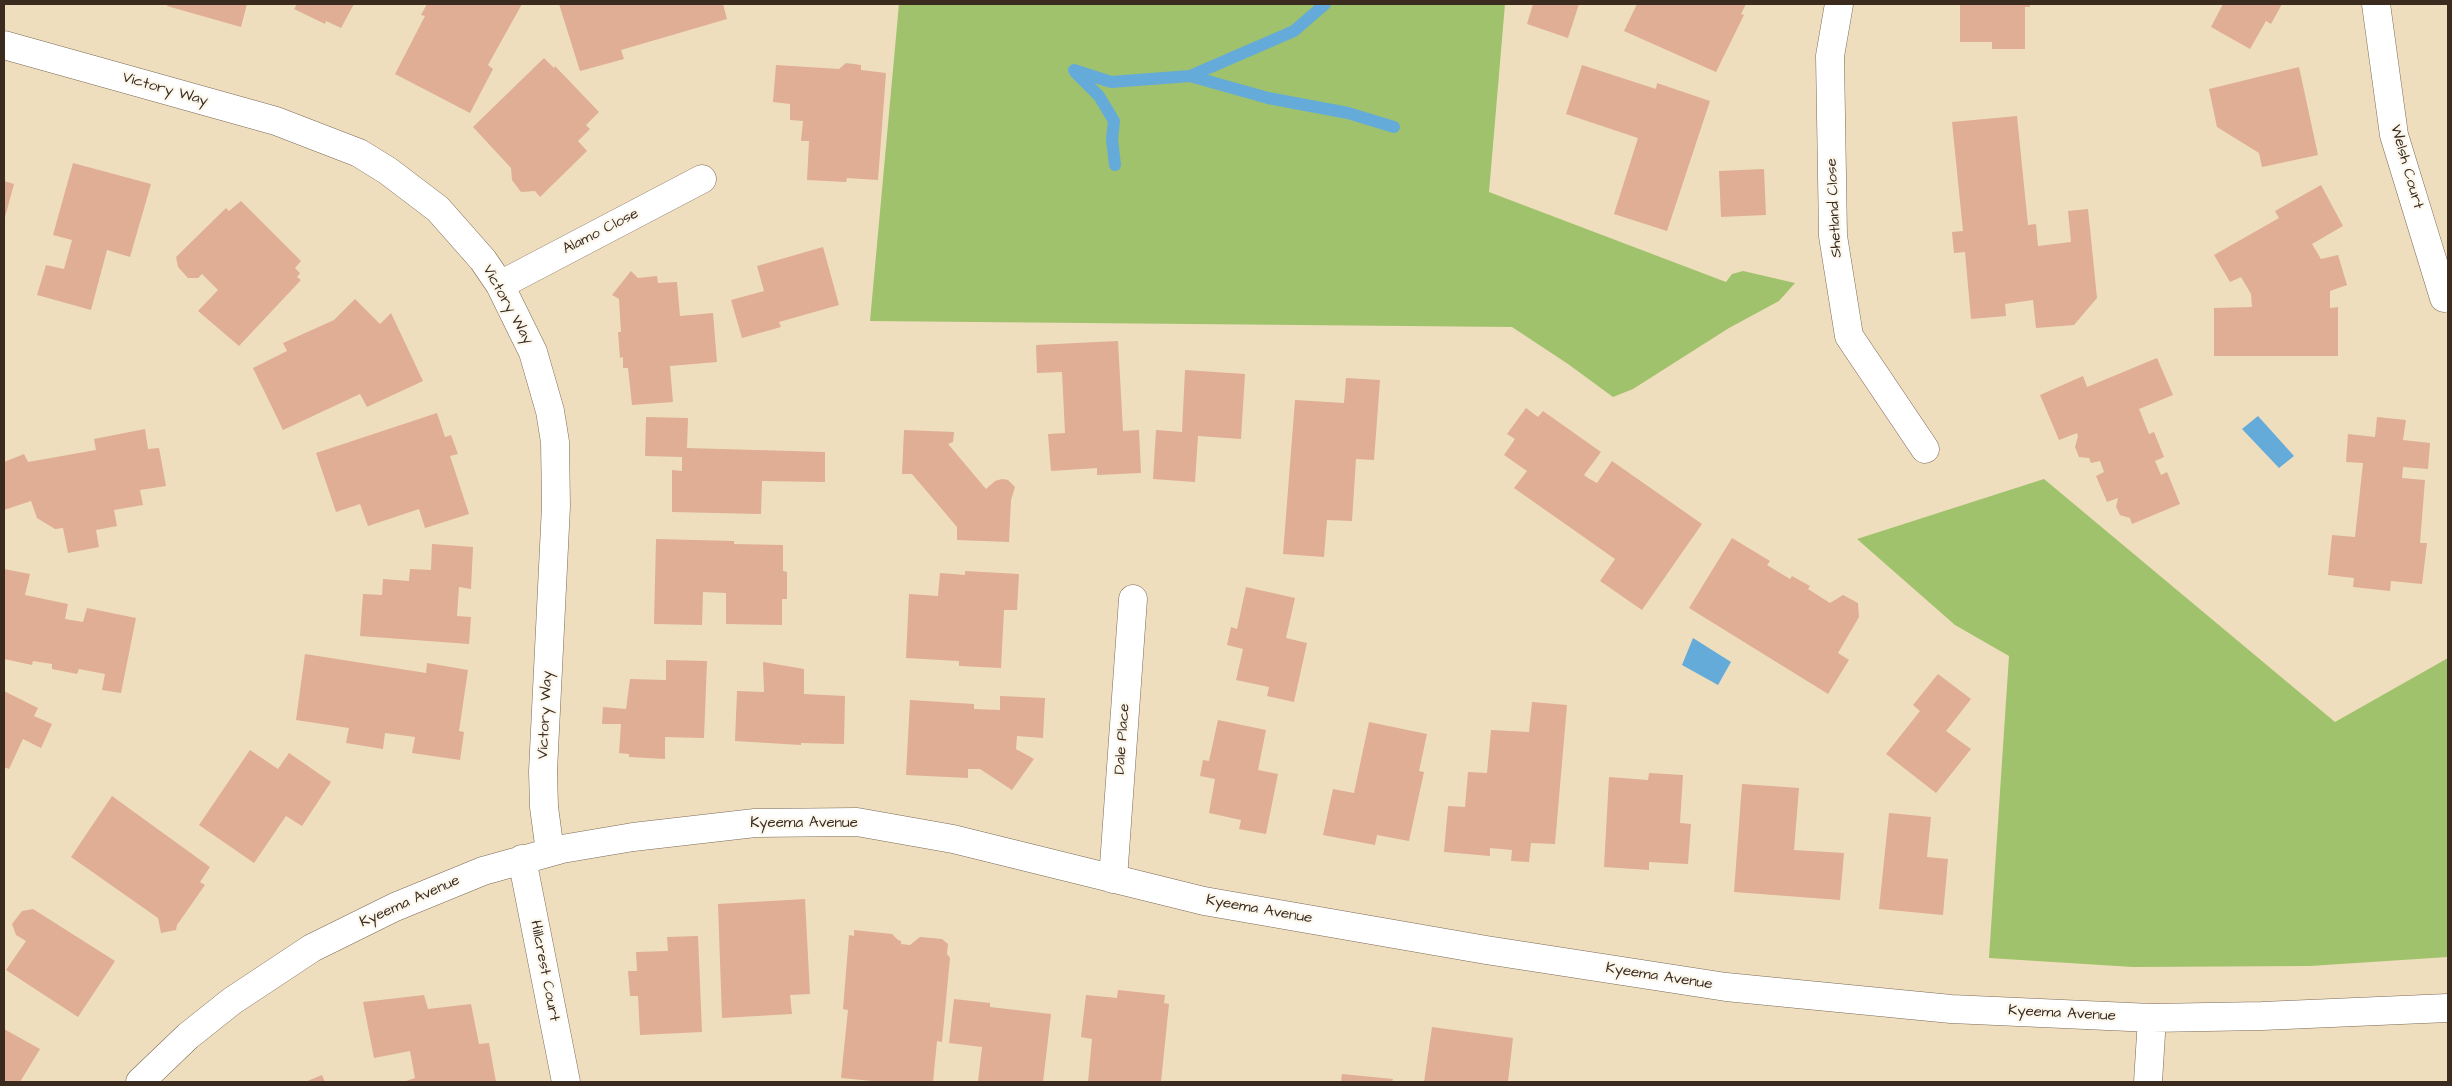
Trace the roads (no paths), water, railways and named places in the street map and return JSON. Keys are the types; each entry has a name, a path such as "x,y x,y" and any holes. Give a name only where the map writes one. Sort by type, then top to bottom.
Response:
{"street":[{"name":"Shetland Close","path":"1839,4 1830,56 1833,236 1849,336 1925,449"},
{"name":"Welsh Court","path":"2376,4 2394,135 2444,298"},
{"name":"Victory Way","path":"4,45 276,121 359,153 394,175 438,210 483,260 500,285 533,352 550,411 555,442 556,506 543,770 544,807 550,852"},
{"name":"Alamo Close","path":"500,285 702,179"},
{"name":"Dale Place","path":"1113,879 1133,599"},
{"name":"Kyeema Avenue","path":"140,1082 188,1036 232,1001 312,948 395,907 483,871 550,852 634,836 754,823 857,822 952,839 1214,902 1486,950 1726,987 1951,1009 2152,1018 2262,1016 2448,1008"},
{"name":"Hillcrest Court","path":"522,859 566,1082"},
{"path":"2148,1082 2152,1018"}],"water":[{"path":"2258,416 2294,456 2279,468 2242,429"},
{"path":"1693,638 1731,662 1718,685 1682,665"}],"waterway":[{"path":"1074,70 1111,82 1190,76 1294,31 1325,4"},
{"path":"1075,72 1099,96 1114,121 1112,139 1115,165"},
{"path":"1190,76 1268,98 1348,113 1394,127"}]}
